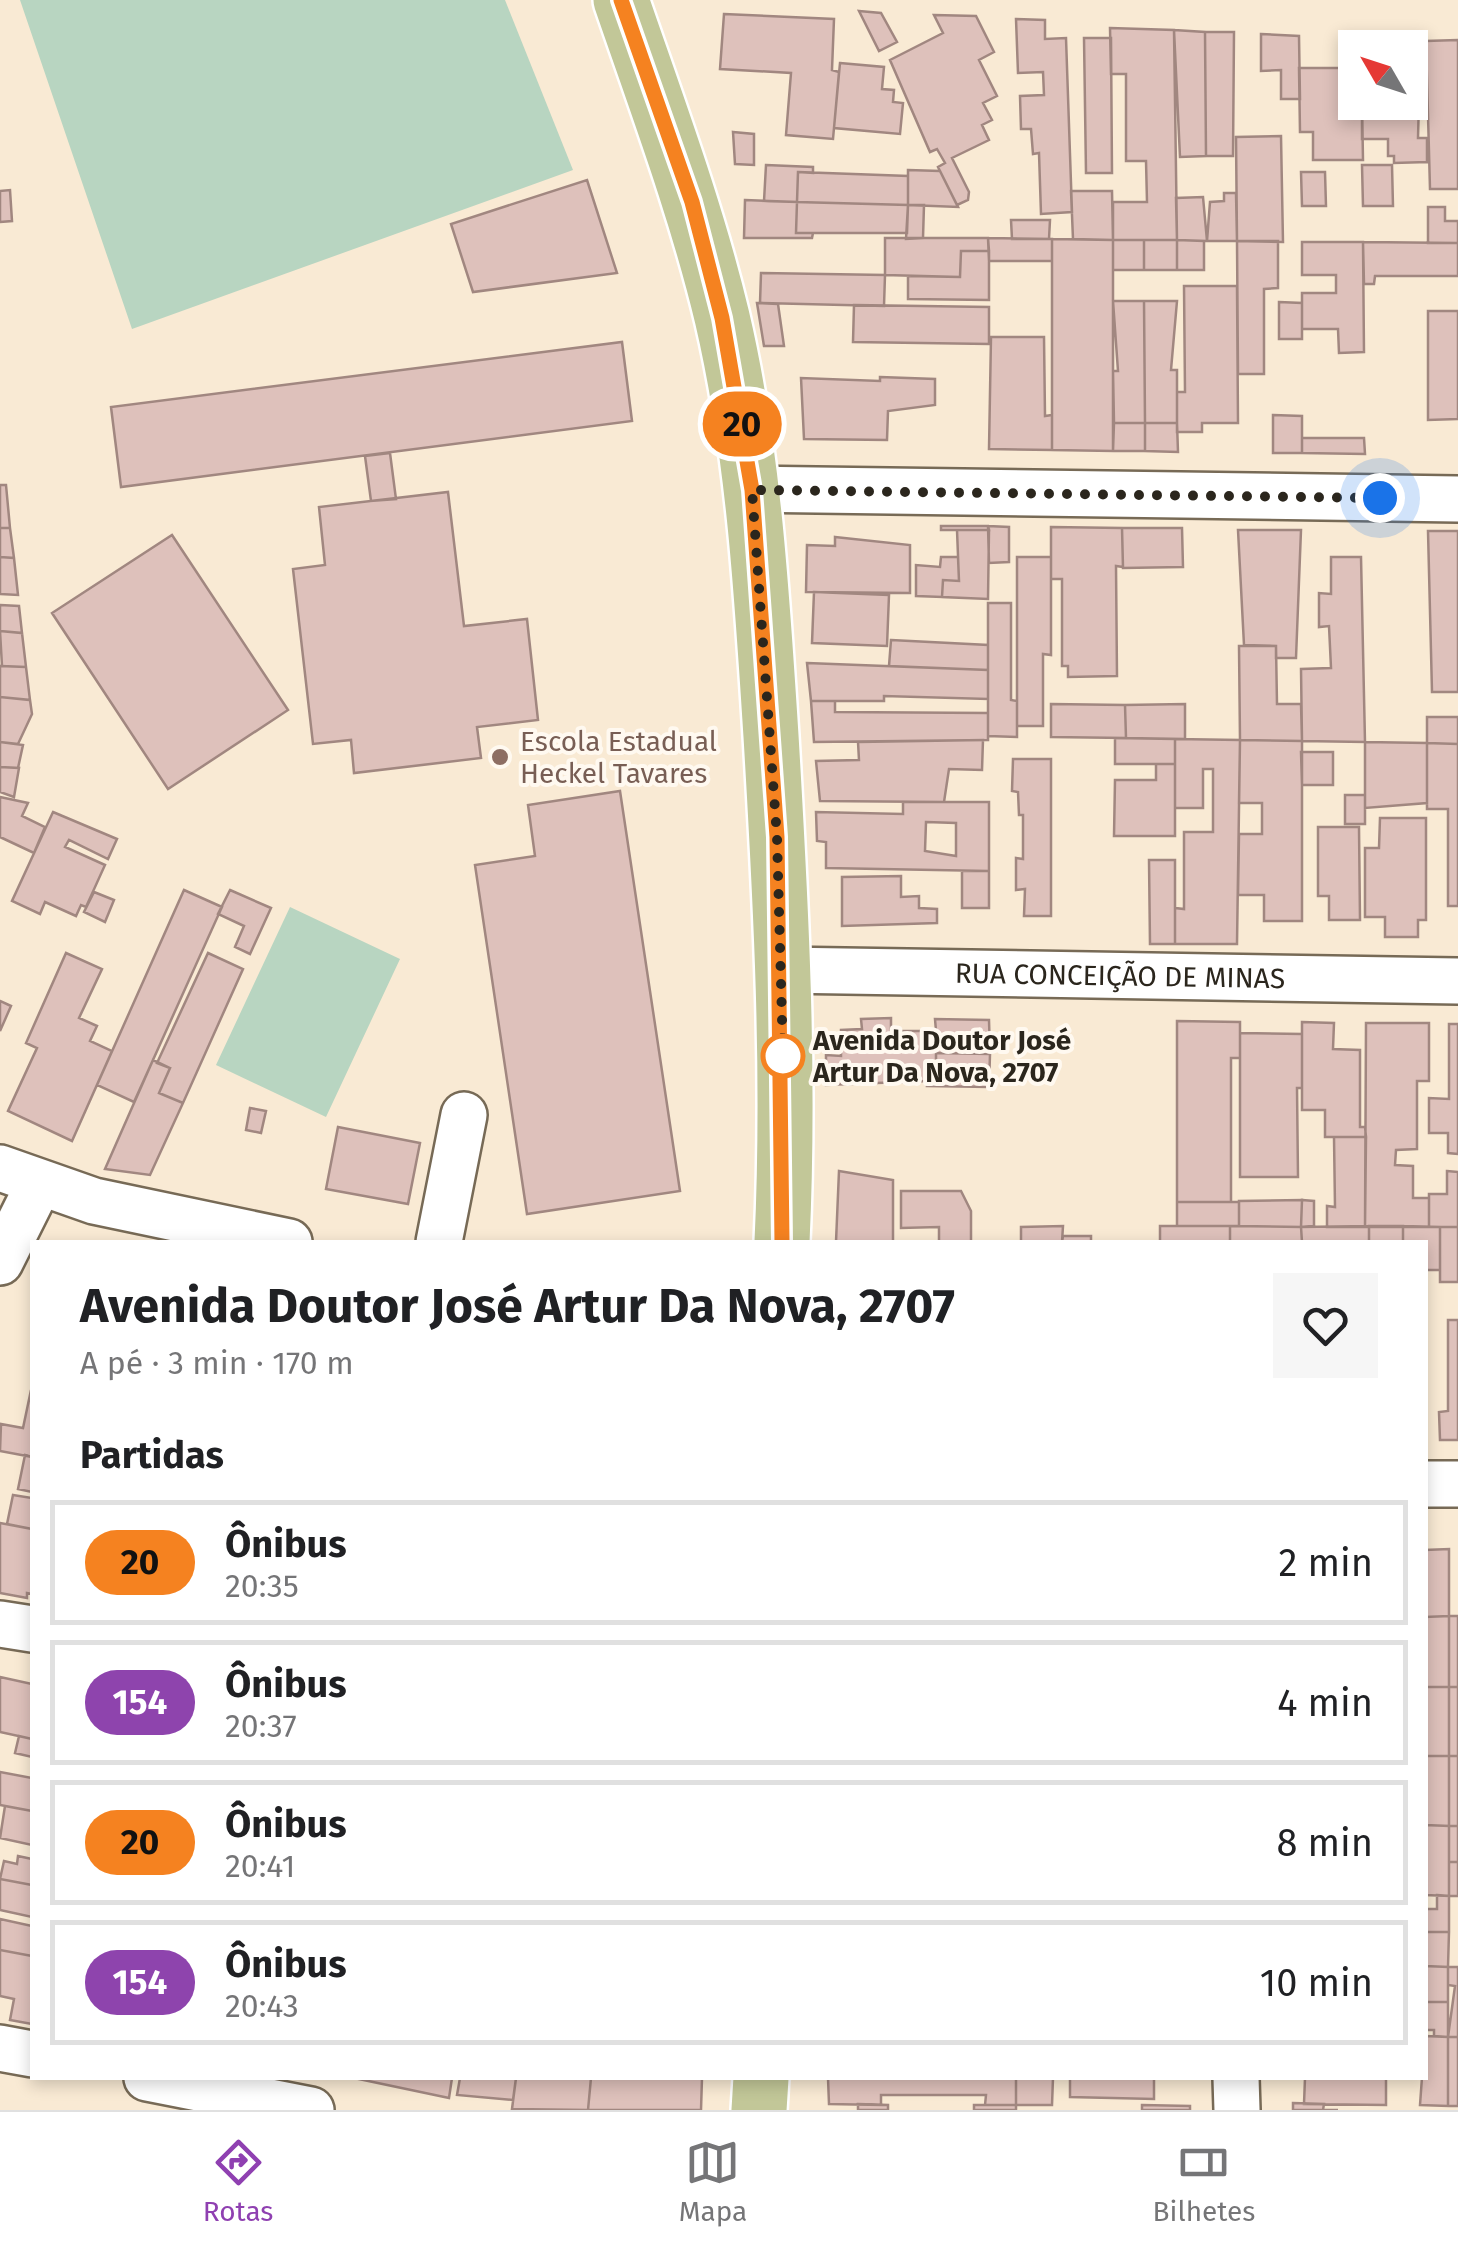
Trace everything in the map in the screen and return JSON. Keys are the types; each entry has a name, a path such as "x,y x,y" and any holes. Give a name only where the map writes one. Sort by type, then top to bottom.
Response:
{"main road":[{"path":"621,0 692,202 722,318 752,490 782,970 782,1240"},
{"path":"760,2080 760,2110"}],"street":[{"path":"752,490 1458,498"},
{"name":"RUA CONCEIÇÃO DE MINAS","path":"782,970 1458,982"},
{"path":"439,1240 464,1115"},
{"path":"0,1262 20,1176 94,1201 280,1240"},
{"path":"1428,1484 1458,1484"},
{"path":"0,1624 30,1629"},
{"path":"0,2048 30,2054"},
{"path":"160,2080 294,2101"},
{"path":"1236,2080 1237,2110"}],"green space":[{"path":"20,0 505,0 573,170 132,329"},
{"path":"290,907 400,959 326,1117 216,1065"}],"building":[{"path":"859,11 881,13 897,42 879,51"},
{"path":"724,14 834,19 832,70 839,72 833,139 786,135 791,73 720,69"},
{"path":"934,15 976,16 994,52 979,60 997,96 983,103 992,120 982,125 989,140 952,158 969,192 968,200 957,205 938,167 945,163 937,149 930,152 890,60 943,33"},
{"path":"1016,19 1045,20 1045,39 1066,38 1072,212 1041,214 1039,153 1033,154 1031,129 1021,129 1020,96 1044,95 1043,72 1018,73"},
{"path":"1110,28 1174,30 1177,240 1113,240 1113,202 1147,202 1146,161 1126,161 1126,74 1111,74"},
{"path":"1174,30 1205,32 1206,156 1180,157"},
{"path":"1205,32 1234,32 1233,156 1206,156"},
{"path":"1261,34 1299,36 1300,99 1281,99 1281,70 1261,71"},
{"path":"1084,38 1111,38 1112,173 1086,173"},
{"path":"1458,40 1458,189 1430,189 1428,41"},
{"path":"840,63 884,67 882,89 894,90 893,102 903,103 900,134 834,128"},
{"path":"1299,68 1338,68 1338,120 1362,120 1363,160 1313,160 1313,132 1300,132"},
{"path":"1362,120 1418,120 1418,138 1427,138 1427,162 1394,163 1394,156 1388,156 1388,139 1362,139"},
{"path":"733,132 754,134 754,165 735,164"},
{"path":"1281,136 1283,242 1237,241 1236,137"},
{"path":"766,165 813,167 813,173 798,172 797,202 764,201"},
{"path":"1362,165 1392,165 1393,206 1363,206"},
{"path":"908,170 940,171 958,207 908,205"},
{"path":"798,172 908,176 908,205 797,202"},
{"path":"1301,172 1325,172 1326,206 1302,206"},
{"path":"587,180 617,273 473,292 451,224"},
{"path":"10,190 12,221 0,222 0,191"},
{"path":"1071,191 1112,191 1113,240 1073,239"},
{"path":"1224,193 1236,193 1237,241 1207,241 1210,202 1224,201"},
{"path":"1203,197 1207,241 1177,240 1176,198"},
{"path":"745,200 797,202 796,233 813,233 812,238 744,238"},
{"path":"797,202 908,205 907,233 796,233"},
{"path":"908,205 924,205 923,238 906,239"},
{"path":"1428,207 1445,207 1445,221 1458,221 1458,243 1428,243"},
{"path":"1011,220 1050,220 1049,239 1012,239"},
{"path":"885,238 988,238 989,251 961,251 960,277 885,275"},
{"path":"988,238 1052,239 1052,261 989,261"},
{"path":"1052,239 1113,240 1113,451 1052,450"},
{"path":"1113,240 1144,240 1144,270 1113,270"},
{"path":"1144,240 1177,240 1177,270 1144,270"},
{"path":"1177,240 1204,241 1204,270 1177,270"},
{"path":"1237,241 1278,241 1278,288 1264,289 1264,374 1238,374"},
{"path":"1302,242 1363,242 1364,352 1339,353 1338,329 1302,329 1302,293 1336,293 1336,275 1302,275"},
{"path":"1363,242 1458,243 1458,276 1375,276 1374,284 1364,284"},
{"path":"961,251 989,251 989,300 908,299 908,276 960,277"},
{"path":"761,273 885,275 884,306 760,303"},
{"path":"1184,286 1237,286 1238,423 1202,423 1202,432 1177,432 1177,392 1185,392"},
{"path":"1113,301 1144,301 1145,423 1114,423 1113,371 1118,371"},
{"path":"1144,301 1177,301 1171,370 1177,370 1177,423 1145,423"},
{"path":"1279,302 1302,303 1302,339 1279,339"},
{"path":"757,303 778,304 784,346 764,346"},
{"path":"854,305 989,307 989,344 853,342"},
{"path":"1428,311 1458,311 1458,419 1428,420"},
{"path":"991,337 1044,337 1045,416 1052,415 1052,450 989,449"},
{"path":"622,342 632,421 121,487 111,407"},
{"path":"880,377 935,379 935,405 888,411 887,440 804,439 801,378 880,381"},
{"path":"1273,415 1302,416 1302,453 1273,453"},
{"path":"1114,423 1145,423 1145,451 1113,451"},
{"path":"1145,423 1177,423 1178,452 1145,451"},
{"path":"1302,438 1364,438 1365,454 1302,453"},
{"path":"390,453 396,499 371,501 365,456"},
{"path":"0,485 6,485 10,528 0,528"},
{"path":"448,492 464,626 527,619 538,720 477,727 481,758 354,773 351,740 313,744 293,569 325,565 319,507"},
{"path":"941,526 988,526 989,530 941,530"},
{"path":"988,526 1009,527 1009,562 989,563"},
{"path":"1051,527 1122,528 1123,567 1116,566 1117,676 1068,677 1068,666 1062,666 1062,579 1051,579"},
{"path":"0,528 10,528 14,558 0,557"},
{"path":"1122,528 1182,528 1183,567 1123,568"},
{"path":"957,530 989,530 988,599 942,597 943,580 959,581"},
{"path":"1238,530 1301,530 1296,658 1276,658 1276,646 1244,645"},
{"path":"1428,531 1458,531 1458,692 1432,692"},
{"path":"172,535 288,710 168,789 52,613"},
{"path":"835,537 910,545 910,593 806,592 807,545 835,546"},
{"path":"0,557 14,558 18,595 0,594"},
{"path":"941,557 958,557 959,581 943,580 942,597 916,596 916,565 940,567"},
{"path":"1017,557 1051,557 1051,655 1043,654 1043,726 1017,726"},
{"path":"1331,557 1361,557 1365,742 1302,741 1301,669 1331,668 1329,626 1319,627 1319,593 1331,594"},
{"path":"814,592 889,595 887,646 812,643"},
{"path":"988,603 1011,603 1011,700 1017,701 1017,737 988,736"},
{"path":"0,605 19,606 22,633 0,631"},
{"path":"0,631 22,633 26,667 2,666"},
{"path":"891,640 988,645 988,670 889,666"},
{"path":"1239,646 1276,646 1277,704 1301,704 1302,741 1240,740"},
{"path":"807,663 988,670 988,699 884,696 884,701 811,701"},
{"path":"0,666 26,667 30,700 0,697"},
{"path":"0,697 30,700 32,714 18,744 0,742"},
{"path":"811,701 835,701 835,712 988,713 988,740 814,742"},
{"path":"1051,704 1125,705 1126,738 1051,737"},
{"path":"1185,704 1185,739 1126,738 1125,705"},
{"path":"1427,717 1458,717 1458,744 1427,743"},
{"path":"1115,738 1175,739 1175,764 1115,764"},
{"path":"1175,739 1240,740 1237,944 1175,944 1175,908 1184,909 1184,832 1213,832 1213,769 1203,769 1203,808 1175,808"},
{"path":"983,740 982,770 949,769 944,802 820,801 816,761 859,760 858,742"},
{"path":"1240,740 1302,741 1302,921 1264,921 1264,895 1238,895 1239,834 1262,834 1262,803 1239,803"},
{"path":"0,742 23,745 18,768 0,767"},
{"path":"1365,742 1427,743 1427,803 1365,808"},
{"path":"1427,743 1458,744 1458,906 1448,906 1448,809 1427,809"},
{"path":"1301,752 1333,752 1333,785 1302,785"},
{"path":"1013,759 1051,759 1051,916 1024,916 1025,889 1016,890 1016,858 1023,859 1023,815 1019,815 1018,792 1012,791"},
{"path":"1156,764 1175,764 1175,836 1114,836 1115,780 1156,780"},
{"path":"0,767 19,768 14,797 0,792"},
{"path":"620,791 680,1191 527,1214 475,865 535,856 528,805"},
{"path":"1345,795 1365,795 1365,824 1345,824"},
{"path":"0,797 28,803 22,816 45,827 34,853 0,837"},
{"path":"903,802 989,802 989,871 826,868 826,842 817,841 816,812 903,814","holes":["926,822 956,823 956,856 925,851"]},
{"path":"53,812 117,839 108,859 69,840 65,847 105,865 86,907 81,905 76,916 45,902 40,914 12,901"},
{"path":"1380,818 1426,818 1426,920 1418,920 1418,937 1385,937 1385,917 1365,917 1365,848 1379,848"},
{"path":"1318,827 1359,827 1360,920 1329,920 1329,896 1318,896"},
{"path":"1149,860 1175,860 1175,944 1150,944"},
{"path":"962,871 989,871 989,908 962,908"},
{"path":"901,876 901,897 919,896 919,908 937,909 937,923 842,926 842,877"},
{"path":"184,890 222,907 134,1102 97,1085"},
{"path":"230,890 271,908 250,954 235,947 244,926 218,914"},
{"path":"94,892 114,900 105,922 84,912"},
{"path":"66,953 102,969 79,1018 97,1026 90,1041 112,1051 72,1141 8,1111 37,1048 26,1043"},
{"path":"208,953 243,969 183,1103 159,1093 170,1068 157,1063"},
{"path":"0,1001 11,1006 0,1031"},
{"path":"891,1018 891,1031 936,1031 935,1019 989,1020 990,1054 936,1053 936,1077 928,1077 928,1081 826,1085 826,1055 841,1056 841,1030 862,1029 861,1019"},
{"path":"1177,1021 1240,1022 1240,1058 1231,1058 1231,1202 1177,1202"},
{"path":"1302,1022 1334,1023 1333,1049 1360,1050 1360,1127 1365,1127 1366,1137 1325,1137 1325,1110 1302,1110"},
{"path":"1366,1023 1429,1023 1429,1081 1417,1081 1417,1149 1396,1150 1395,1165 1413,1166 1413,1198 1429,1198 1429,1227 1365,1227"},
{"path":"1449,1024 1458,1024 1458,1154 1448,1153 1448,1133 1429,1133 1429,1098 1449,1099"},
{"path":"1240,1033 1302,1034 1302,1088 1297,1088 1298,1177 1240,1177"},
{"path":"936,1053 990,1054 989,1087 927,1086 928,1077 936,1077"},
{"path":"153,1060 170,1068 159,1093 183,1103 150,1175 105,1169"},
{"path":"250,1108 266,1111 261,1133 246,1130"},
{"path":"338,1127 420,1143 408,1204 326,1189"},
{"path":"1334,1137 1366,1137 1365,1227 1327,1227 1327,1206 1335,1207"},
{"path":"839,1171 893,1180 893,1240 836,1240"},
{"path":"1447,1171 1458,1172 1458,1227 1429,1227 1429,1194 1447,1194"},
{"path":"901,1191 961,1191 971,1211 971,1240 939,1240 939,1227 901,1228"},
{"path":"1302,1200 1314,1201 1314,1226 1301,1227"},
{"path":"1302,1200 1301,1227 1239,1226 1239,1201"},
{"path":"1177,1202 1239,1202 1239,1226 1177,1226"},
{"path":"1063,1226 1062,1240 1021,1240 1021,1227"},
{"path":"1160,1226 1230,1226 1230,1240 1160,1240"},
{"path":"1230,1226 1301,1227 1302,1240 1230,1240"},
{"path":"1369,1226 1403,1226 1403,1240 1369,1240"},
{"path":"1369,1226 1369,1240 1302,1240 1301,1227"},
{"path":"1403,1226 1440,1227 1440,1270 1428,1270 1428,1240 1403,1240"},
{"path":"1440,1227 1458,1227 1458,1282 1440,1282"},
{"path":"1063,1236 1091,1236 1091,1240 1062,1240"},
{"path":"1448,1320 1458,1320 1458,1440 1440,1440 1439,1412 1448,1411"},
{"path":"30,1395 30,1457 0,1451 1,1424 23,1428"},
{"path":"25,1455 30,1456 30,1492 18,1489"},
{"path":"13,1495 30,1498 30,1529 7,1524"},
{"path":"0,1523 30,1529 30,1594 27,1598 0,1593"},
{"path":"1449,1549 1449,1616 1428,1617 1428,1550"},
{"path":"1449,1616 1458,1616 1458,1687 1449,1687"},
{"path":"1449,1616 1449,1687 1428,1687 1428,1617"},
{"path":"0,1677 30,1684 30,1739 0,1732"},
{"path":"1428,1687 1449,1687 1449,1756 1428,1756"},
{"path":"1449,1687 1458,1687 1458,1756 1449,1756"},
{"path":"19,1736 30,1739 30,1757 15,1753"},
{"path":"1428,1756 1449,1756 1449,1826 1428,1825"},
{"path":"1449,1756 1458,1756 1458,1826 1449,1826"},
{"path":"0,1772 30,1778 30,1811 0,1805"},
{"path":"5,1806 30,1811 30,1845 0,1838"},
{"path":"1428,1825 1449,1826 1449,1896 1428,1895"},
{"path":"1449,1826 1458,1826 1458,1862 1449,1862"},
{"path":"18,1856 30,1859 30,1885 0,1879 4,1861 17,1864"},
{"path":"1449,1862 1458,1862 1458,1896 1449,1896"},
{"path":"0,1879 30,1885 30,1917 0,1910"},
{"path":"1437,1895 1449,1896 1449,1932 1428,1932 1428,1909 1437,1909"},
{"path":"0,1919 30,1926 30,1956 0,1950"},
{"path":"1428,1932 1449,1932 1448,1967 1428,1966"},
{"path":"0,1950 30,1956 30,2024 10,2020 14,1999 0,1996"},
{"path":"1428,1966 1448,1967 1448,2002 1428,2002"},
{"path":"1448,1967 1458,1967 1458,2037 1448,2037 1455,1986 1448,1985"},
{"path":"1428,2002 1448,2002 1448,2037 1434,2036 1434,2030 1428,2030"},
{"path":"1428,2036 1448,2037 1448,2106 1420,2105 1422,2080 1428,2080"},
{"path":"1448,2037 1458,2037 1458,2106 1448,2106"},
{"path":"364,2080 452,2080 449,2098"},
{"path":"460,2080 516,2080 513,2100 457,2095"},
{"path":"516,2080 591,2080 588,2110 512,2109"},
{"path":"591,2080 702,2080 701,2110 588,2110"},
{"path":"828,2080 1016,2080 1016,2105 985,2105 986,2095 881,2095 881,2105 829,2104"},
{"path":"1016,2080 1053,2080 1052,2105 1016,2105"},
{"path":"1070,2080 1154,2080 1154,2099 1070,2097"},
{"path":"1305,2080 1386,2080 1386,2105 1304,2104"},
{"path":"1293,2103 1324,2104 1323,2110 1293,2110"},
{"path":"858,2104 888,2105 888,2110 858,2110"},
{"path":"974,2105 1016,2105 1016,2110 974,2110"},
{"path":"1142,2105 1190,2106 1190,2110 1142,2110"}],"bus line":[{"name":"20","path":"621,0 692,202 722,318 752,490 777,837 782,970 782,1240"}],"place":[{"name":"Escola Estadual Heckel Tavares","path":"500,757"},
{"name":"Avenida Doutor José Artur Da Nova, 2707","path":"783,1056"}],"route":[{"path":"783,1056 777,837 752,490 1380,498"}]}
